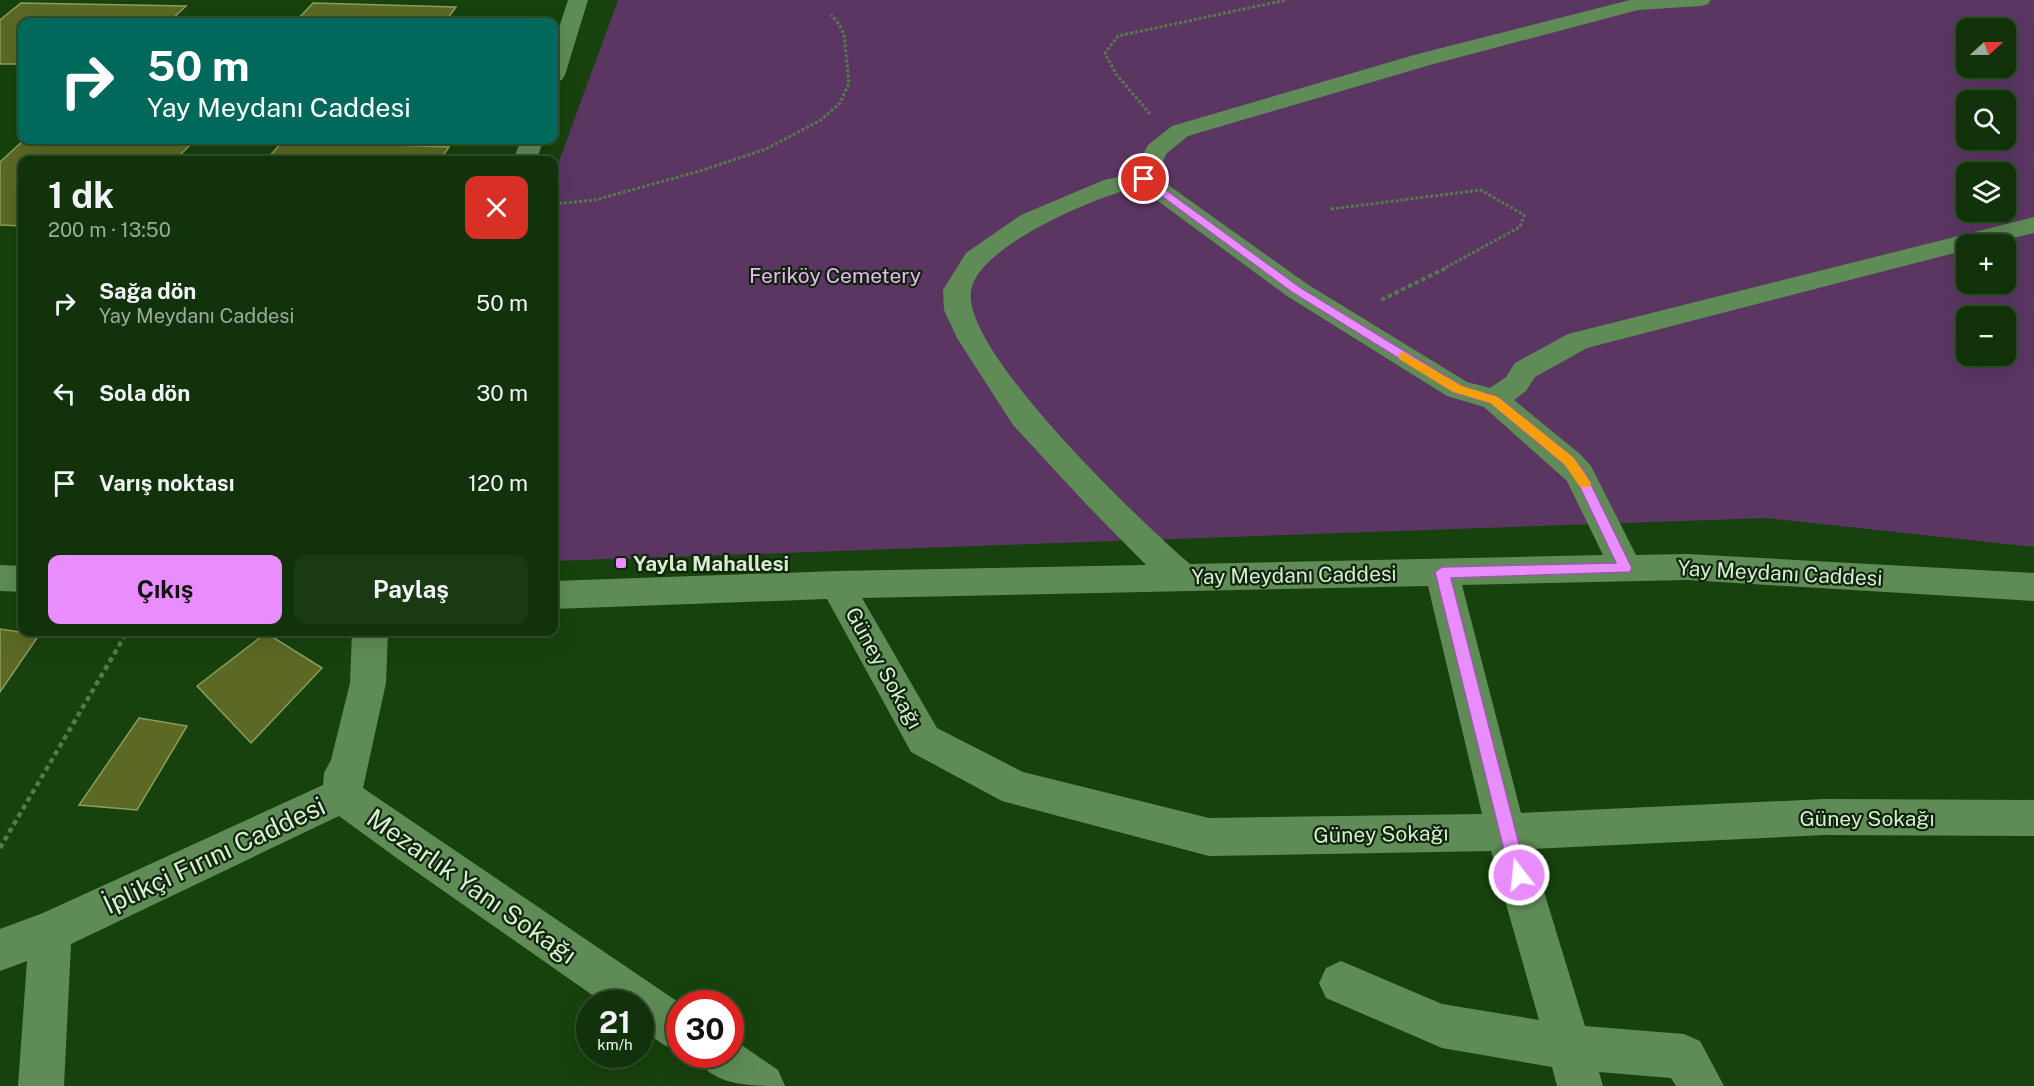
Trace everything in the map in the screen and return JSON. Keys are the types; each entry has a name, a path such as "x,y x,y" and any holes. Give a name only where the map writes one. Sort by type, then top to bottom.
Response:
{"street":[{"path":"558,62 578,0"},
{"path":"1144,179 1148,162 1160,142 1180,131 1422,60 1638,4 1701,0"},
{"path":"1183,578 1152,551 1097,496 1024,417 971,338 958,310 957,290 975,259 1030,220 1113,185 1144,179 1297,290 1457,389 1494,400 1569,462 1580,474 1626,568"},
{"path":"1494,400 1516,384 1525,370 1578,341 2034,225"},
{"name":"Yay Meydanı Caddesi","path":"558,596 837,585 1687,567 2034,587"},
{"path":"1442,572 1506,832 1575,1066"},
{"path":"0,578 18,579"},
{"name":"Güney Sokağı","path":"837,585 924,740 1016,788 1209,837 1506,832 1825,817 2034,818"},
{"name":"İplikçi Fırını Caddesi","path":"0,950 50,932 342,795 346,692 362,636"},
{"path":"342,795 368,683 370,636"},
{"name":"Mezarlık Yanı Sokağı","path":"342,795 412,846 666,1019"},
{"path":"41,1086 50,932"},
{"path":"1341,983 1442,1026 1575,1066 1684,1057 1701,1086"},
{"path":"736,1068 762,1086"}],"path":[{"path":"1172,135 1141,105 1116,74 1105,53 1118,36 1286,0"},
{"path":"558,204 594,200 609,194 650,186 761,150 811,128 841,103 850,83 847,44 839,22 831,15"},
{"path":"1331,209 1481,190 1524,215 1520,227 1420,282 1342,318"},
{"path":"0,848 125,636"}],"green space":[{"name":"Feriköy Cemetery","path":"618,0 2034,0 2034,547 1767,518 558,561 558,164"}],"building":[{"path":"21,3 186,6 173,18 18,18 18,64 0,64 0,20"},
{"path":"313,3 456,7 448,18 299,18"},
{"path":"20,144 191,144 179,156 18,156 18,226 0,225 0,162"},
{"path":"280,144 449,147 443,156 270,156"},
{"path":"0,629 18,632 18,636 38,636 0,692"},
{"path":"262,636 271,636 322,668 251,743 197,686"},
{"path":"139,718 187,726 137,810 79,805"}],"slow traffic":[{"path":"1403,356 1457,389 1494,400 1569,462 1580,474 1584,483"}],"place":[{"name":"Yayla Mahallesi","path":"621,563"}],"route":[{"path":"1144,179 1297,290 1457,389 1494,400 1569,462 1580,474 1626,568 1442,572 1506,832 1519,875"}]}
